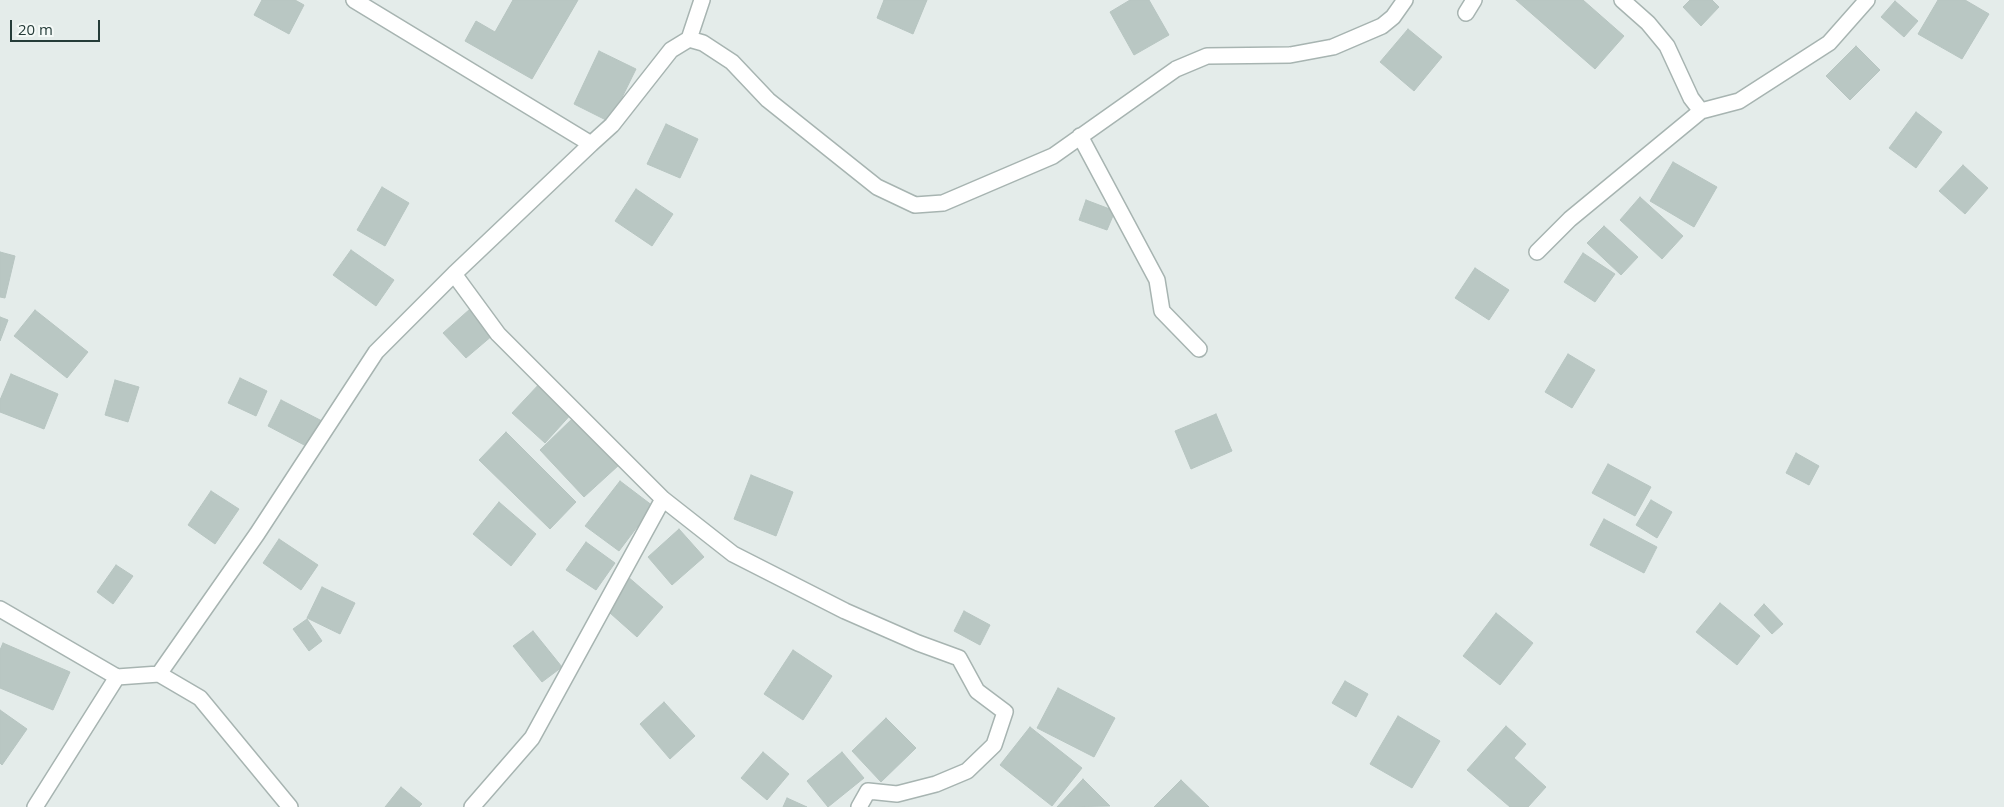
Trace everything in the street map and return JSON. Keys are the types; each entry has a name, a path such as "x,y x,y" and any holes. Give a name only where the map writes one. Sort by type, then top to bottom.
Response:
{"street":[{"path":"354,0 591,144"},
{"path":"159,674 257,534 376,352 454,274 612,125 671,50 689,38 702,0"},
{"path":"689,38 703,43 732,62 768,100 849,167 877,187 915,205 943,203 1053,156 1176,69 1207,56 1290,55 1333,47 1382,26 1393,17 1405,0"},
{"path":"1622,0 1648,23 1667,46 1691,98 1701,111"},
{"path":"1537,252 1589,203 1701,111 1739,101 1829,42 1867,0"},
{"path":"1080,136 1157,280 1162,311 1199,349"},
{"path":"454,274 498,334 663,499 733,554 845,611 918,643 959,658 977,691 1005,712 994,745 967,771 936,784 897,794 868,791 860,807"},
{"path":"472,807 532,738 663,499"},
{"path":"0,609 117,677 159,674 200,698 290,807"},
{"path":"35,807 117,677"}],"building":[{"path":"262,0 295,0 304,5 289,34 254,15"},
{"path":"513,0 578,0 532,79 465,41 476,21 495,32"},
{"path":"884,0 927,0 913,34 877,18"},
{"path":"1130,0 1149,0 1169,35 1134,55 1110,12"},
{"path":"1516,0 1583,0 1624,36 1595,69"},
{"path":"1690,0 1712,0 1719,7 1701,26 1683,7"},
{"path":"1938,0 1965,0 1989,14 1962,59 1918,34"},
{"path":"1895,1 1918,21 1904,37 1881,17"},
{"path":"1408,29 1442,57 1414,91 1380,62"},
{"path":"1856,46 1880,70 1850,100 1826,76"},
{"path":"599,51 636,69 610,122 574,104"},
{"path":"1916,112 1942,132 1916,168 1889,148"},
{"path":"666,124 698,139 680,178 647,164"},
{"path":"1673,162 1717,187 1694,227 1650,201"},
{"path":"1963,165 1988,188 1965,214 1939,191"},
{"path":"382,187 409,203 385,246 357,230"},
{"path":"636,189 673,214 652,246 615,221"},
{"path":"1640,197 1683,236 1662,259 1620,220"},
{"path":"1086,200 1115,211 1107,230 1079,220"},
{"path":"1604,226 1638,257 1621,275 1587,243"},
{"path":"351,250 394,280 376,306 333,275"},
{"path":"0,252 15,256 5,298 0,297"},
{"path":"1583,253 1615,274 1595,302 1564,282"},
{"path":"1475,268 1509,290 1489,320 1455,298"},
{"path":"470,309 493,335 466,358 443,333"},
{"path":"35,310 88,352 67,378 14,336"},
{"path":"0,317 8,320 0,341"},
{"path":"1568,354 1595,370 1572,408 1545,392"},
{"path":"11,374 58,394 44,429 0,412 0,400"},
{"path":"240,378 267,391 256,416 228,403"},
{"path":"115,380 139,387 128,422 105,415"},
{"path":"542,381 574,411 545,443 512,413"},
{"path":"281,400 322,421 308,447 268,426"},
{"path":"1216,414 1232,451 1191,469 1175,431"},
{"path":"574,417 619,465 584,497 540,450"},
{"path":"506,432 576,502 550,529 479,460"},
{"path":"1796,453 1819,466 1809,485 1786,473"},
{"path":"1608,464 1651,487 1635,516 1592,493"},
{"path":"751,475 793,492 776,536 734,519"},
{"path":"620,481 653,506 619,551 585,526"},
{"path":"211,491 239,509 215,544 188,525"},
{"path":"1651,500 1672,512 1657,538 1636,525"},
{"path":"499,502 536,534 511,566 473,534"},
{"path":"1604,519 1657,547 1644,573 1590,545"},
{"path":"679,529 704,557 672,585 648,557"},
{"path":"279,539 318,565 301,590 263,563"},
{"path":"586,542 615,563 596,590 566,570"},
{"path":"116,565 133,576 113,604 97,592"},
{"path":"627,576 663,607 637,637 601,605"},
{"path":"322,587 355,603 340,634 307,618"},
{"path":"1720,603 1760,636 1737,665 1696,632"},
{"path":"1764,604 1783,624 1772,634 1754,615"},
{"path":"964,611 990,625 980,645 954,631"},
{"path":"1496,613 1533,643 1500,685 1463,656"},
{"path":"307,619 322,641 309,651 293,629"},
{"path":"533,631 562,667 542,682 513,646"},
{"path":"3,643 70,672 53,710 0,688 0,650"},
{"path":"793,650 832,676 803,720 764,694"},
{"path":"1345,681 1368,694 1356,717 1332,703"},
{"path":"1058,688 1115,718 1094,757 1037,728"},
{"path":"664,702 695,736 670,759 640,724"},
{"path":"0,710 27,729 2,765 0,763"},
{"path":"1398,716 1440,741 1412,788 1370,764"},
{"path":"886,718 916,748 881,782 852,751"},
{"path":"1506,726 1526,744 1514,758 1546,787 1528,807 1510,807 1467,770"},
{"path":"1030,727 1082,768 1052,806 1000,765"},
{"path":"763,752 789,774 767,800 741,778"},
{"path":"842,752 864,778 828,807 807,781"},
{"path":"1083,779 1110,806 1057,807"},
{"path":"1181,780 1209,807 1154,807"},
{"path":"401,787 422,804 419,807 385,807"},
{"path":"787,798 807,807 783,807"}]}
